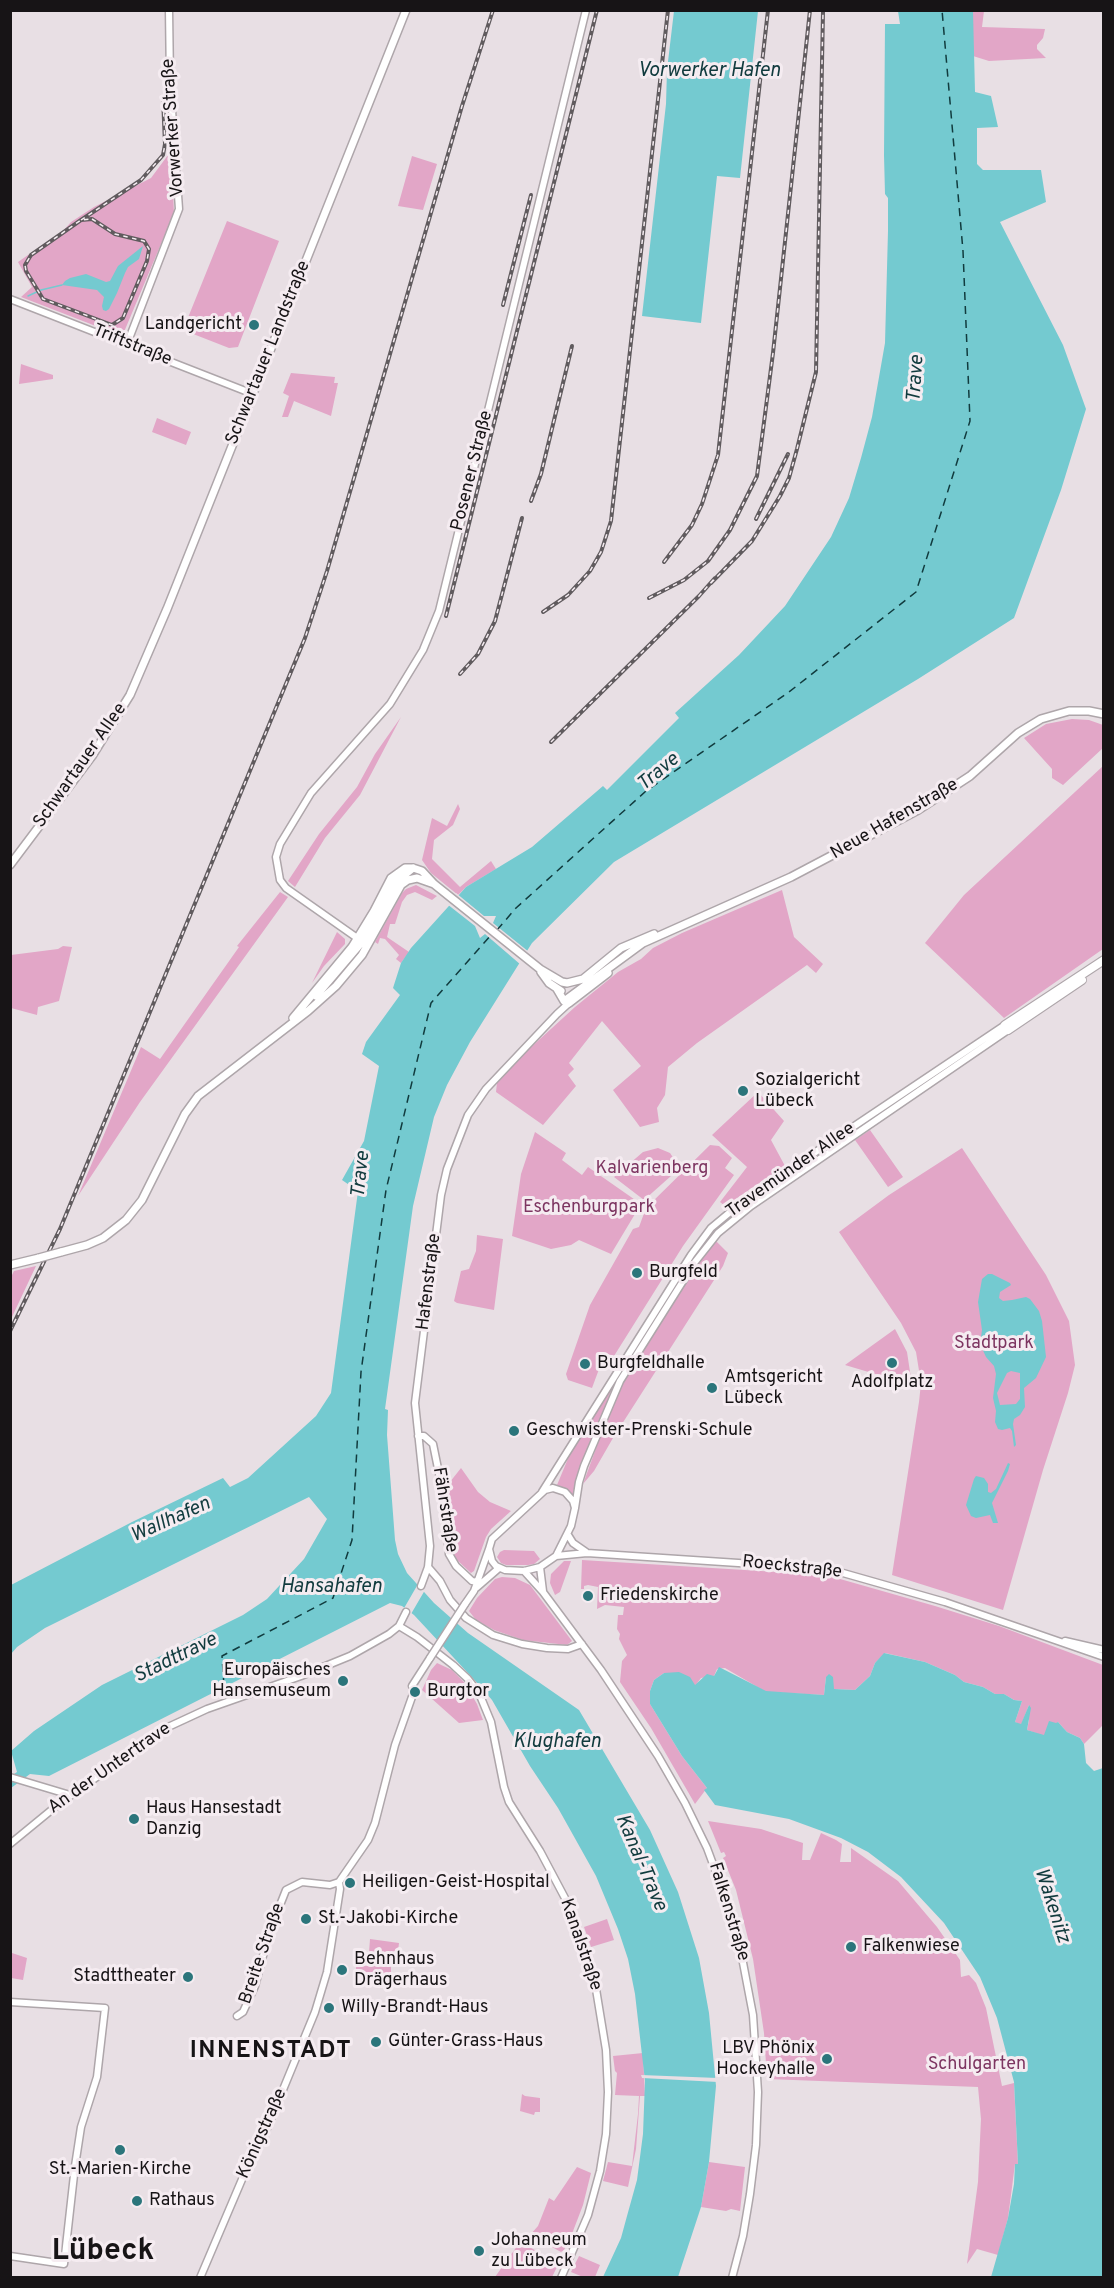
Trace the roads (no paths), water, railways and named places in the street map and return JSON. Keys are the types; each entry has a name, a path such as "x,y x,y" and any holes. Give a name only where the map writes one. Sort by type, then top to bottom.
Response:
{"highway":[{"name":"Travemünder Allee","path":"1006,1028 1103,961"}],"main road":[{"name":"Vorwerker Straße","path":"127,344 179,209 170,82 169,10"},
{"name":"Schwartauer Landstraße","path":"130,695 406,10"},
{"name":"Posener Straße","path":"362,942 289,890 280,880 276,857 280,844 311,793 390,704 423,650 438,611 586,10"},
{"name":"Triftstraße","path":"10,299 253,394"},
{"name":"Schwartauer Allee","path":"10,865 92,756 130,695"},
{"name":"Neue Hafenstraße","path":"675,928 791,877 918,810 965,780 1018,733 1041,719 1070,711 1104,714"},
{"path":"362,942 391,878 405,868 413,868 426,874 434,884 540,969 567,1002"},
{"path":"283,1029 362,942 390,890 413,868"},
{"path":"10,1265 87,1245 103,1238 126,1220 142,1200 185,1114 198,1096 297,1019 362,942 401,885 417,878 434,884"},
{"name":"Hafenstraße","path":"421,1586 428,1567 429,1534 415,1410 441,1195 447,1169 468,1115 486,1089 557,1014 571,994 635,948 675,928"},
{"name":"Hafenstraße","path":"567,1002 584,992 628,958 675,928"},
{"path":"567,983 583,979 631,942 675,928"},
{"path":"540,969 567,983 571,987 571,994"},
{"path":"557,989 571,994 584,992"},
{"name":"Travemünder Allee","path":"489,1549 497,1534 542,1493 691,1256 711,1228 747,1198 1006,1028"},
{"name":"Travemünder Allee","path":"556,1556 568,1535 584,1466 620,1381 705,1247 743,1211 1006,1028"},
{"name":"Fährstraße","path":"418,1436 424,1436 433,1444 444,1498 449,1554 456,1566 472,1581 477,1582"},
{"path":"542,1493 548,1489 561,1490 569,1496 575,1508"},
{"path":"568,1535 573,1543 587,1553"},
{"path":"474,1591 489,1549"},
{"path":"489,1549 492,1561 499,1568 524,1571 540,1568 556,1556"},
{"name":"Roeckstraße","path":"556,1556 587,1553 829,1569 945,1602 1059,1640 1104,1650"},
{"path":"428,1567 440,1581 450,1600 466,1618 493,1635 522,1644 547,1648 568,1649 582,1644"},
{"path":"413,1686 474,1591 499,1568"},
{"name":"Falkenstraße","path":"540,1568 543,1592"},
{"name":"Falkenstraße","path":"524,1571 543,1592 582,1644 637,1722 686,1803 714,1862 739,1938 753,2015 759,2092 750,2194 743,2236 732,2277"},
{"path":"399,1626 406,1612"},
{"name":"An der Untertrave","path":"10,1844 70,1796 172,1724 205,1709 301,1676 350,1656 399,1626"},
{"name":"Kanalstraße","path":"399,1626 417,1636 453,1665 468,1679 478,1693 491,1722 509,1802 562,1891 582,1941 595,1983 606,2050 608,2101 606,2134 600,2170 588,2215 561,2277"},
{"name":"Roeckstraße","path":"1059,1640 1104,1657"},
{"path":"339,1882 366,1845 373,1827 410,1696"},
{"path":"10,1778 70,1796"},
{"name":"Breite Straße","path":"237,2016 243,2012 255,1986 269,1933 286,1890 302,1882 330,1885 339,1882"},
{"name":"Königstraße","path":"200,2277 243,2177 261,2143 315,2012 327,1972 339,1882"},
{"path":"10,2002 105,2008 97,2077 81,2127 64,2264 10,2256"}],"water":[{"name":"Vorwerker Hafen","path":"674,11 758,11 740,178 717,176 701,323 642,316"},
{"path":"898,11 973,11 975,92 991,96 998,127 977,128 977,164 983,170 1041,170 1046,202 1000,222 1063,345 1086,409 1061,490 1014,618 918,679 614,862 532,943 470,1042 447,1085 434,1117 413,1206 385,1409 388,1410 387,1435 395,1540 398,1554 407,1573 434,1603 468,1633 579,1710 650,1830 678,1892 699,1958 709,2013 716,2086 709,2162 701,2207 678,2277 603,2277 621,2238 637,2180 643,2134 645,2081 635,1994 628,1959 596,1876 558,1808 530,1766 492,1700 414,1615 402,1606 390,1603 49,1776 30,1774 11,1788 11,1776 17,1772 11,1751 34,1731 102,1685 243,1615 267,1599 304,1559 327,1519 309,1497 45,1628 17,1647 11,1654 11,1585 223,1478 230,1487 248,1478 316,1416 331,1393 358,1191 342,1180 364,1141 379,1066 362,1054 366,1042 400,995 393,988 401,963 411,948 466,887 532,847 603,786 607,790 679,718 675,713 739,655 785,606 831,537 849,498 861,458 872,417 885,343 888,198 885,194 884,155 885,24 900,24"},
{"path":"143,246 139,259 128,267 106,311 102,306 104,297 97,290 62,285 70,278 86,274 106,282 110,281 118,266"},
{"path":"992,1274 1010,1283 1011,1285 1000,1292 999,1298 1003,1301 1026,1297 1030,1299 1039,1311 1042,1321 1046,1357 1036,1378 1024,1388 1025,1407 1014,1419 1013,1424 1016,1445 1014,1447 1010,1428 998,1429 995,1422 996,1411 993,1398 996,1374 994,1366 986,1357 980,1344 982,1330 978,1302 982,1279","holes":["1011,1371 1020,1373 1020,1399 1016,1404 1000,1405 997,1393 1007,1373"]},
{"path":"1008,1463 1010,1464 1008,1471 992,1503 998,1523 993,1523 990,1515 976,1518 971,1516 966,1505 976,1476 984,1478 988,1484 988,1492 991,1493 996,1489"},
{"name":"Wakenitz","path":"884,1653 925,1662 955,1675 964,1682 1022,1701 1015,1722 1021,1724 1029,1705 1031,1708 1027,1730 1044,1735 1049,1721 1058,1722 1067,1732 1080,1738 1084,1744 1086,1763 1094,1771 1103,1768 1103,2277 991,2277 1008,2218 1015,2164 1018,2164 1014,2082 997,2018 980,1977 944,1923 901,1877 868,1852 841,1838 789,1819 715,1805 704,1790 707,1788 682,1756 650,1704 650,1691 654,1680 664,1673 679,1672 690,1677 695,1685 707,1674 714,1676 719,1667 766,1691 824,1695 826,1677 829,1674 833,1677 834,1689 855,1690 870,1676 875,1663"}],"waterway":[{"path":"28,296 62,285"}],"railway":[{"path":"10,1331 60,1229 305,638 327,571 462,106 493,10"},
{"path":"446,616 597,10"},
{"path":"543,612 568,595 590,571 601,552 611,521 668,10"},
{"path":"664,562 692,525 702,504 718,455 768,10"},
{"path":"649,598 684,580 708,561 730,530 757,476 773,353 810,10"},
{"path":"711,583 752,541 789,478 816,372 823,12"},
{"path":"81,220 141,180 163,155 165,144 163,98"},
{"path":"503,305 531,195"},
{"path":"92,219 115,234 144,241 149,249 147,261 123,318 112,325 43,299 26,271 25,265 31,255 81,220 92,219"},
{"path":"531,501 541,474 572,346"},
{"path":"756,519 788,454"},
{"path":"460,674 478,654 495,621 522,518"},
{"path":"551,742 715,578"}],"place":[{"name":"Landgericht","path":"254,325"},
{"name":"Sozialgericht Lübeck","path":"743,1091"},
{"name":"Burgfeld","path":"637,1273"},
{"name":"Adolfplatz","path":"892,1363"},
{"name":"Burgfeldhalle","path":"585,1364"},
{"name":"Amtsgericht Lübeck","path":"712,1388"},
{"name":"Geschwister-Prenski-Schule","path":"514,1431"},
{"name":"Friedenskirche","path":"588,1596"},
{"name":"Europäisches Hansemuseum","path":"343,1681"},
{"name":"Burgtor","path":"415,1692"},
{"name":"Haus Hansestadt Danzig","path":"134,1819"},
{"name":"Heiligen-Geist-Hospital","path":"350,1883"},
{"name":"St.-Jakobi-Kirche","path":"306,1919"},
{"name":"Falkenwiese","path":"851,1947"},
{"name":"Behnhaus Drägerhaus","path":"342,1970"},
{"name":"Stadttheater","path":"188,1977"},
{"name":"Willy-Brandt-Haus","path":"329,2008"},
{"name":"Günter-Grass-Haus","path":"376,2042"},
{"name":"LBV Phönix Hockeyhalle","path":"827,2059"},
{"name":"St.-Marien-Kirche","path":"120,2150"},
{"name":"Rathaus","path":"137,2201"},
{"name":"Johanneum zu Lübeck","path":"479,2251"}],"district":[{"name":"INNENSTADT","path":"271,2052"},
{"name":"Lübeck","path":"103,2253"}],"water label":[{"name":"Trave","path":"917,379"},
{"name":"Trave","path":"659,773"},
{"name":"Trave","path":"362,1175"},
{"name":"Wallhafen","path":"171,1521"},
{"name":"Hansahafen","path":"331,1588"},
{"name":"Stadttrave","path":"176,1659"},
{"name":"Klughafen","path":"557,1743"},
{"name":"Kanal-Trave","path":"640,1863"}],"park label":[{"name":"Kalvarienberg","path":"652,1169"},
{"name":"Eschenburgpark","path":"589,1208"},
{"name":"Stadtpark","path":"994,1344"},
{"name":"Schulgarten","path":"977,2065"}]}
